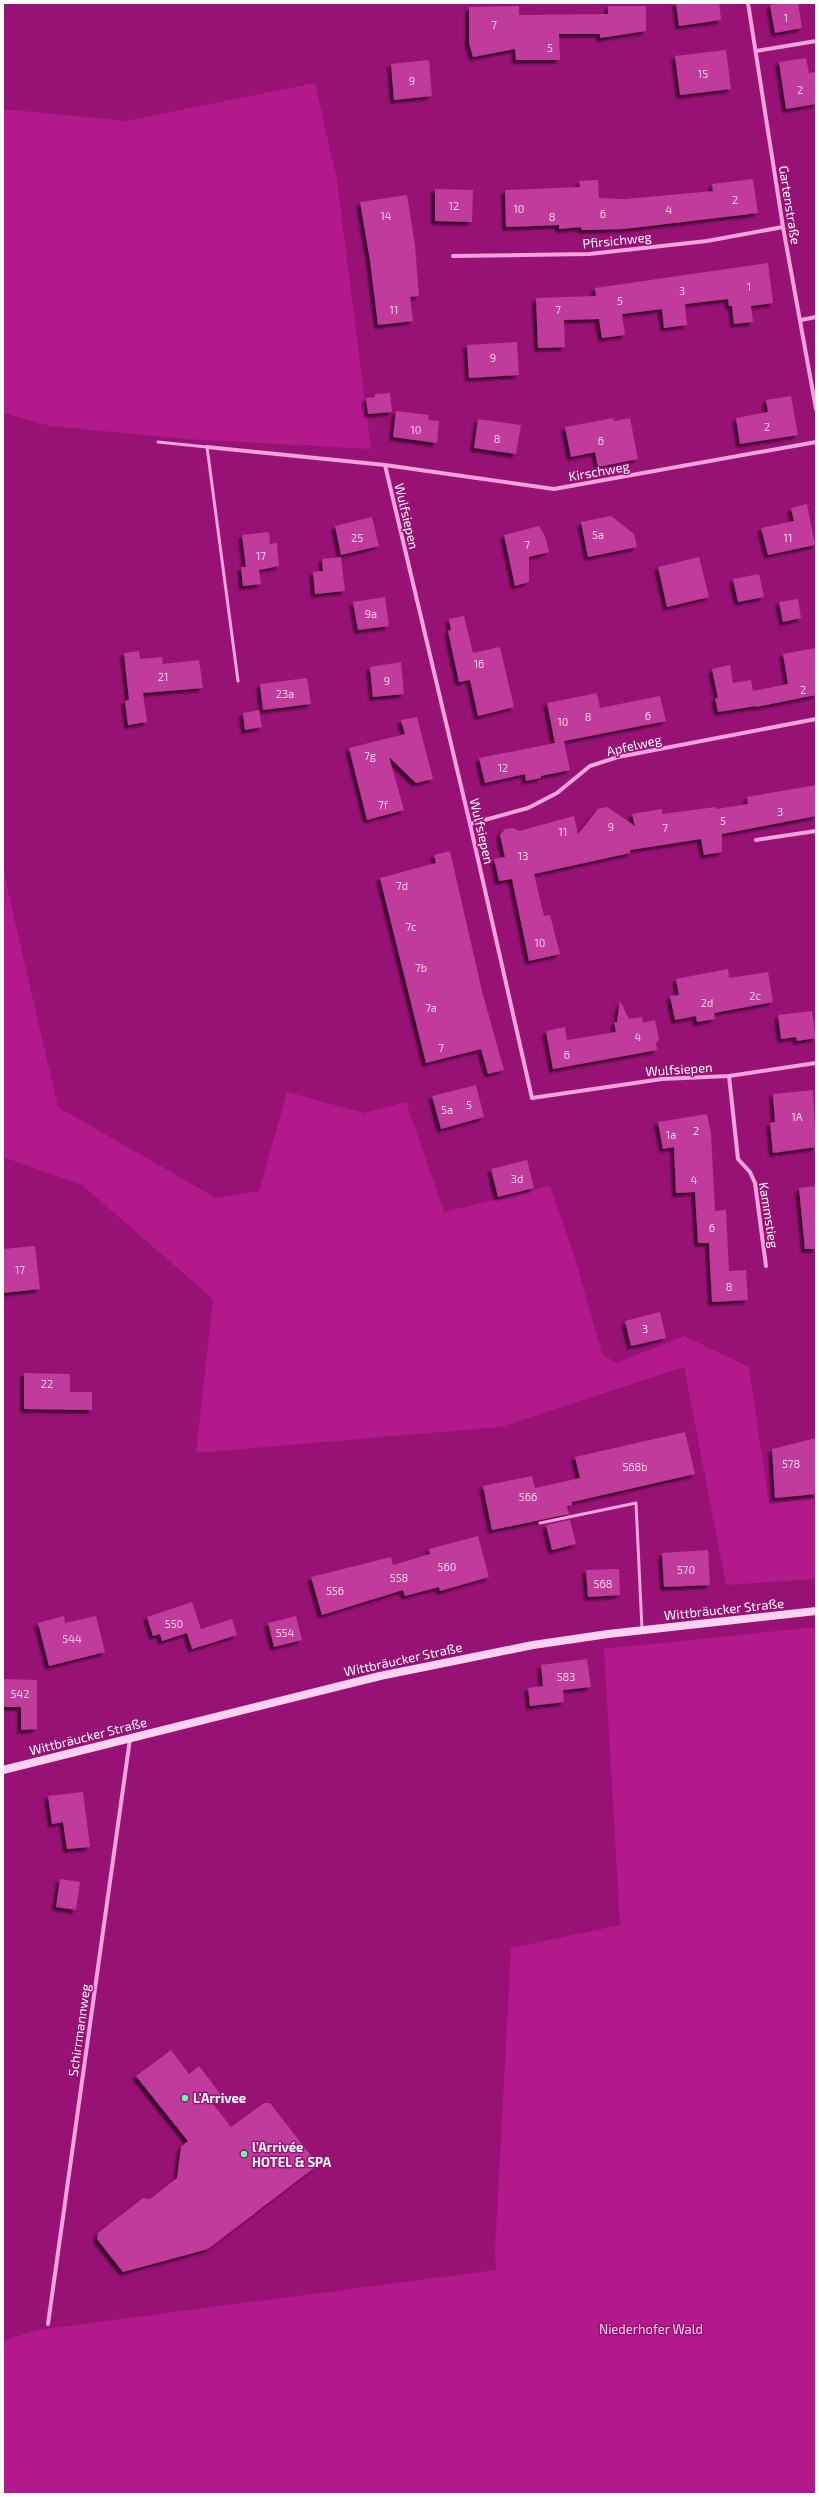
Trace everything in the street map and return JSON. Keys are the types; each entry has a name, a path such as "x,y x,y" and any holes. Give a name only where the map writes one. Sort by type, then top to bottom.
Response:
{"main road":[{"name":"Wittbräucker Straße","path":"3,1770 380,1676 532,1645 816,1611"}],"street":[{"name":"Gartenstraße","path":"748,3 783,227 816,409"},
{"path":"756,51 816,41"},
{"name":"Pfirsichweg","path":"453,256 588,254 707,241 783,227"},
{"path":"800,320 816,317"},
{"name":"Kirschweg","path":"385,465 554,489 816,442"},
{"path":"207,447 385,465"},
{"name":"Wulfsiepen","path":"385,465 470,824 532,1098 662,1079 729,1076 816,1064"},
{"name":"Apfelweg","path":"470,824 528,808 557,793 590,766 618,757 816,719"},
{"path":"756,840 816,831"},
{"name":"Kammstieg","path":"729,1076 738,1159 750,1172 755,1183 766,1266"},
{"name":"Schirrmannweg","path":"48,2324 130,1738"}],"lane":[{"path":"158,442 207,447 238,681"},
{"path":"540,1523 636,1503 642,1631"}],"green space":[{"path":"315,83 337,180 371,449 186,439 50,426 3,413 3,109 126,121"},
{"path":"3,870 58,1107 216,1198 259,1191 287,1092 364,1113 406,1102 444,1212 550,1186 575,1258 602,1354 616,1363 684,1336 749,1367 769,1504 816,1499 816,1579 726,1585 684,1367 500,1427 196,1453 213,1299 82,1185 3,1157"},
{"name":"Niederhofer Wald","path":"816,1627 816,2494 3,2494 3,2341 37,2330 496,2270 495,2250 511,1948 620,1925 604,1649"}],"building":[{"path":"676,3 719,3 721,20 679,26"},
{"path":"781,3 798,3 802,28 775,33 770,5"},
{"path":"519,6 519,15 608,14 608,6 646,6 646,31 600,38 600,34 559,34 560,60 516,60 515,49 473,57 469,43 469,7"},
{"path":"726,50 731,89 680,95 675,56"},
{"path":"806,58 809,73 816,72 816,104 786,109 779,62"},
{"path":"429,60 432,96 394,100 391,64"},
{"path":"753,179 758,213 624,229 582,230 581,227 559,229 559,225 506,227 505,190 580,187 579,181 598,180 599,198 625,199 713,191 712,184"},
{"path":"435,189 473,190 472,222 435,221"},
{"path":"407,195 415,245 419,296 410,297 413,321 378,325 370,260 360,202"},
{"path":"768,263 773,303 751,306 753,322 734,324 732,306 729,306 728,299 685,304 687,325 664,328 662,309 622,314 625,335 602,338 599,319 564,320 565,347 538,348 536,298 596,296 595,288"},
{"path":"517,342 519,375 469,378 467,345"},
{"path":"390,393 392,412 368,414 366,398 375,397 375,394"},
{"path":"791,396 798,435 740,444 736,418 768,412 766,400"},
{"path":"396,411 429,415 428,420 439,421 437,443 393,437"},
{"path":"613,418 614,421 630,418 638,459 598,467 595,452 571,457 565,427"},
{"path":"478,419 521,425 516,454 474,448"},
{"path":"807,504 815,545 768,555 761,528 794,521 791,508"},
{"path":"611,516 634,534 637,547 588,557 581,522"},
{"path":"372,517 379,546 341,555 335,526"},
{"path":"539,526 545,536 549,552 529,557 529,582 515,586 504,535"},
{"path":"269,532 270,544 277,543 279,566 259,570 261,584 243,586 241,567 246,567 242,535"},
{"path":"341,557 345,591 315,594 313,572 323,571 322,559"},
{"path":"699,557 709,597 667,607 658,567"},
{"path":"759,574 764,597 738,602 733,579"},
{"path":"385,597 389,626 358,630 353,602"},
{"path":"798,599 801,618 783,622 779,602"},
{"path":"464,616 473,653 500,647 514,707 478,716 470,680 459,682 448,631 451,630 449,619"},
{"path":"816,648 816,695 756,707 718,712 715,698 718,698 712,669 730,665 733,683 751,680 753,691 788,684 783,654"},
{"path":"139,651 140,659 162,657 163,664 199,660 203,688 143,693 147,722 128,725 125,701 129,700 124,653"},
{"path":"401,662 404,694 373,697 370,667"},
{"path":"307,678 311,704 263,710 260,684"},
{"path":"597,693 600,708 660,696 666,721 564,741 570,770 541,776 541,778 526,781 525,774 485,783 479,758 555,743 547,703"},
{"path":"259,710 262,727 245,730 243,713"},
{"path":"417,717 433,779 416,783 389,757 404,810 367,820 349,748 405,734 401,720"},
{"path":"816,785 816,816 722,834 722,852 704,855 701,839 630,850 630,853 534,874 544,916 550,915 560,954 529,961 512,879 499,881 494,859 505,857 500,835 505,829 513,828 519,831 574,816 578,834 598,809 607,807 635,826 632,814 662,809 662,814 716,807 716,809 748,804 747,797"},
{"path":"450,851 482,991 504,1070 488,1074 481,1049 426,1063 380,878 436,863 434,855"},
{"path":"728,969 729,978 768,972 773,1002 714,1013 715,1019 697,1022 696,1016 675,1020 670,996 679,995 676,979"},
{"path":"620,1001 629,1019 642,1017 643,1023 655,1020 659,1039 656,1043 657,1050 553,1069 546,1031 565,1027 567,1040 616,1032 614,1022 617,1022"},
{"path":"812,1011 816,1038 797,1041 796,1037 781,1039 778,1015"},
{"path":"476,1085 484,1117 441,1129 432,1096"},
{"path":"813,1090 816,1147 773,1153 770,1123 775,1122 773,1094"},
{"path":"707,1114 711,1134 715,1211 726,1210 729,1271 746,1270 748,1300 712,1302 709,1243 698,1243 695,1192 676,1193 674,1147 663,1149 658,1122"},
{"path":"527,1160 534,1188 498,1197 491,1169"},
{"path":"816,1186 816,1249 805,1249 799,1188"},
{"path":"35,1246 40,1289 3,1293 3,1249"},
{"path":"660,1312 666,1338 631,1346 625,1321"},
{"path":"24,1373 70,1374 70,1392 92,1392 92,1410 24,1409"},
{"path":"685,1432 695,1474 572,1502 572,1505 567,1506 569,1514 492,1530 483,1486 532,1476 535,1488 580,1478 575,1457"},
{"path":"816,1438 816,1494 775,1498 772,1449"},
{"path":"570,1520 576,1544 552,1550 546,1525"},
{"path":"478,1536 489,1577 440,1591 439,1587 405,1596 403,1590 322,1615 311,1577 391,1557 393,1565 430,1554 429,1549"},
{"path":"708,1550 710,1585 664,1587 662,1553"},
{"path":"619,1569 620,1595 588,1597 586,1570"},
{"path":"192,1602 201,1629 232,1619 237,1635 192,1649 187,1633 162,1641 160,1634 153,1636 147,1617"},
{"path":"64,1616 65,1623 96,1616 105,1652 49,1666 38,1623"},
{"path":"296,1616 302,1640 274,1647 268,1623"},
{"path":"587,1659 591,1687 563,1690 564,1702 530,1706 528,1688 543,1686 541,1665"},
{"path":"3,1679 37,1680 37,1729 21,1730 21,1707 3,1707"},
{"path":"83,1792 90,1847 67,1849 63,1822 52,1824 48,1796"},
{"path":"60,1879 80,1882 76,1910 56,1907"},
{"name":"l’Arrivée HOTEL & SPA","path":"171,2050 189,2074 199,2066 222,2096 213,2104 231,2127 264,2103 270,2103 315,2161 314,2168 208,2249 123,2272 97,2239 98,2233 143,2198 150,2199 177,2178 181,2147 188,2141 136,2076"}],"place":[{"name":"L'Arrivee","path":"185,2098"},
{"name":"l’Arrivée HOTEL & SPA","path":"244,2154"}]}
